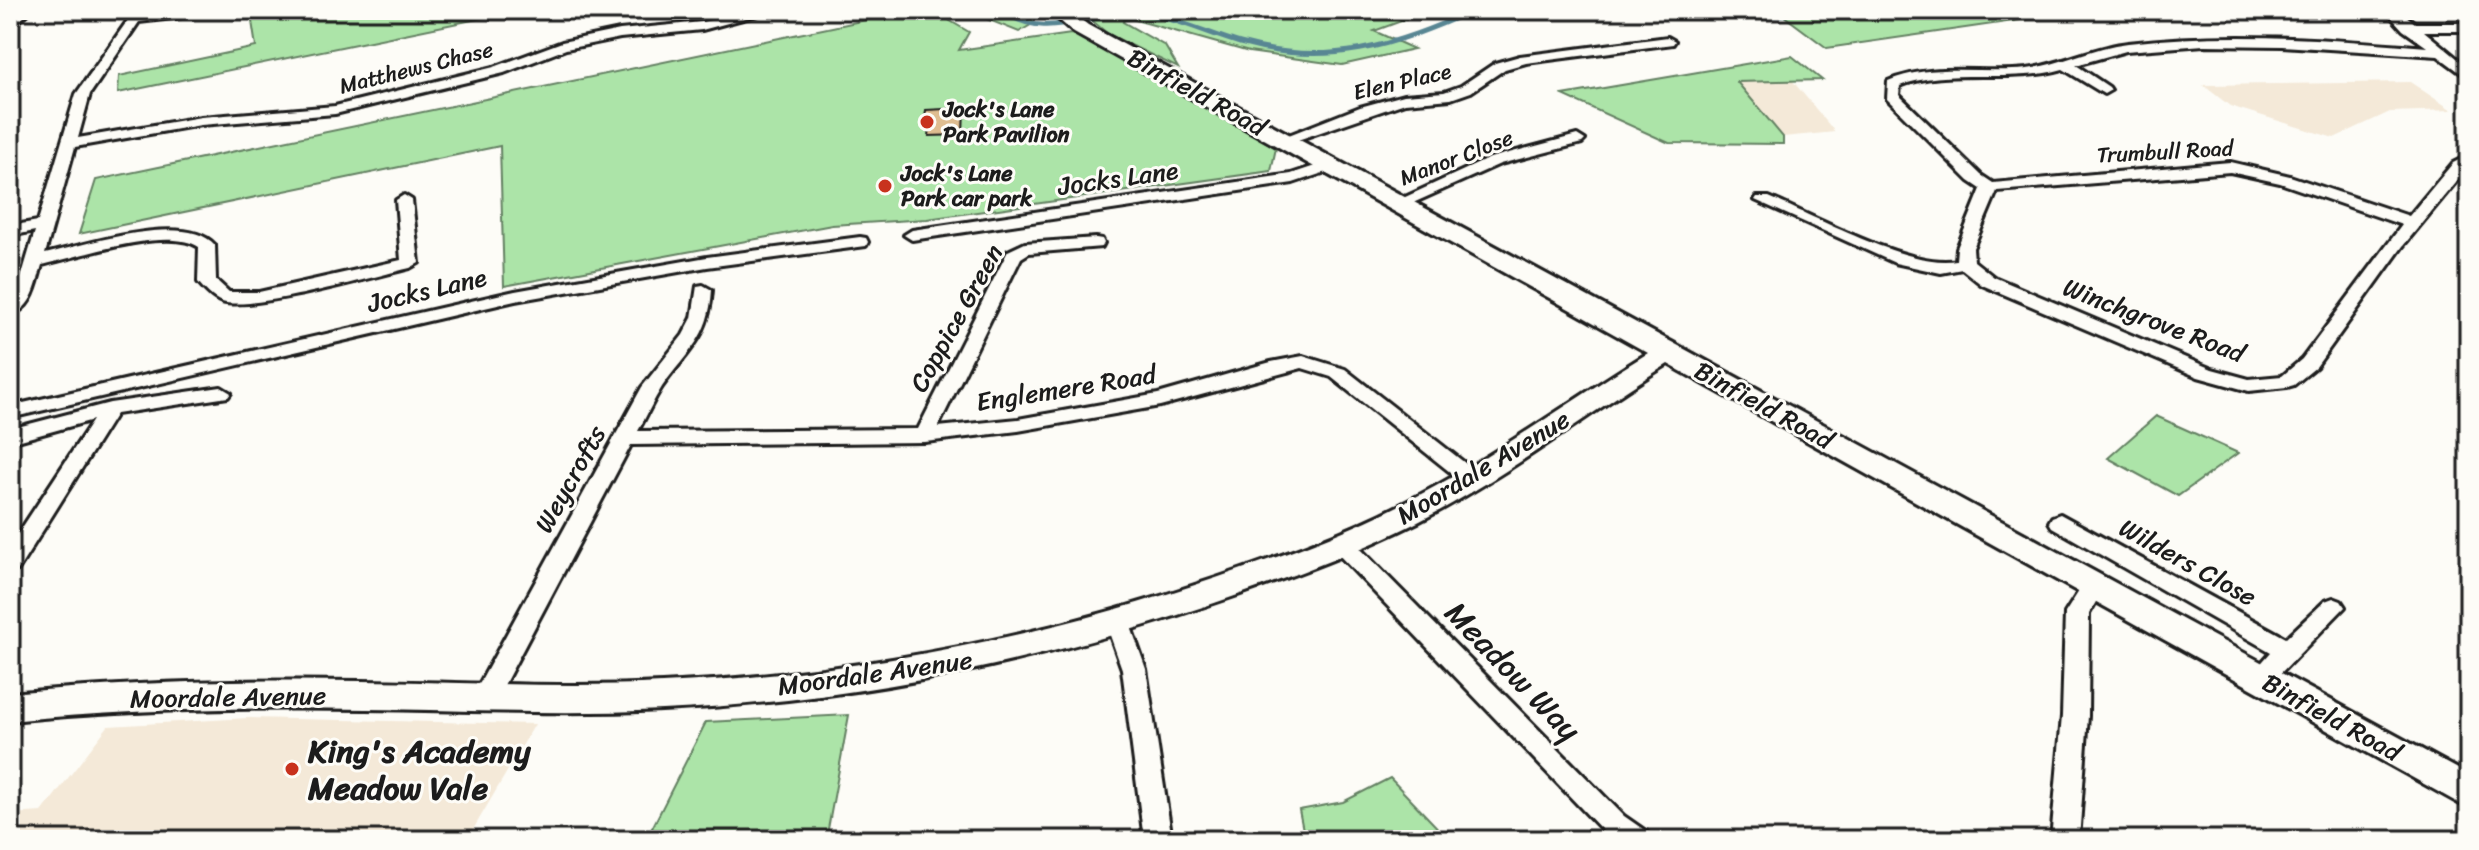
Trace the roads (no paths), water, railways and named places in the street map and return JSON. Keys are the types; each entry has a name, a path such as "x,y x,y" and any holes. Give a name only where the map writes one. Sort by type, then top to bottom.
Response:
{"main road":[{"name":"Binfield Road","path":"1060,12 1081,29 2469,793"},
{"name":"Moordale Avenue","path":"10,707 134,698 236,695 526,699 686,696 786,687 993,655 1158,613 1343,545 1472,479 1669,352"}],"street":[{"path":"10,25 26,10"},
{"path":"10,310 24,297 83,94 138,15 208,10"},
{"name":"Matthews Chase","path":"68,144 201,121 335,110 499,70 562,46 620,34 702,26 770,10"},
{"path":"2391,10 2469,75"},
{"path":"2408,27 2469,27"},
{"name":"Elen Place","path":"1284,140 1404,99 1446,96 1466,89 1500,66 1525,59 1668,41"},
{"path":"1763,200 1901,259 1941,268 1965,263 1965,248 1990,188 1975,178 1892,96 1893,84 1911,77 2025,73 2066,65 2074,59 2103,51 2201,41 2313,42 2438,52"},
{"path":"2066,65 2104,90"},
{"path":"411,75 417,91"},
{"name":"Manor Close","path":"1398,204 1495,161 1577,140"},
{"name":"Winchgrove Road","path":"1965,263 1988,281 2205,373 2249,385 2287,381 2309,363 2397,242 2458,166 2469,160"},
{"name":"Jocks Lane","path":"912,235 1293,178 1330,166"},
{"name":"Trumbull Road","path":"1990,188 2230,167 2284,179 2414,223"},
{"path":"36,261 150,237 196,236 207,245 207,282 225,297 259,297 410,263 404,200"},
{"path":"10,231 46,224"},
{"name":"Jocks Lane","path":"10,412 515,296 707,262 860,242"},
{"name":"Coppice Green","path":"925,435 942,395 1014,255 1025,248 1096,243"},
{"name":"Weycrofts","path":"485,697 652,387 691,337 701,318 703,290"},
{"name":"Englemere Road","path":"625,438 925,435 1018,425 1160,400 1278,366 1303,362 1338,373 1472,479"},
{"path":"10,436 110,409 226,393"},
{"path":"10,564 110,409"},
{"name":"Wilders Close","path":"2060,522 2289,651"},
{"name":"Meadow Way","path":"1343,545 1614,824 1637,840"},
{"path":"2065,840 2075,716 2077,613 2094,586"},
{"path":"2261,677 2333,607"},
{"path":"1118,624 1134,669 1158,840"}],"waterway":[{"path":"1000,10 1017,20 1050,25 1117,15 1149,15 1240,43 1302,53 1332,53 1388,43 1474,10"},
{"path":"1659,10 1742,19 1826,10"}],"place":[{"name":"Jock's Lane Park Pavilion","path":"927,122"},
{"name":"Jock's Lane Park car park","path":"885,186"},
{"name":"King's Academy Meadow Vale","path":"292,769"}]}
